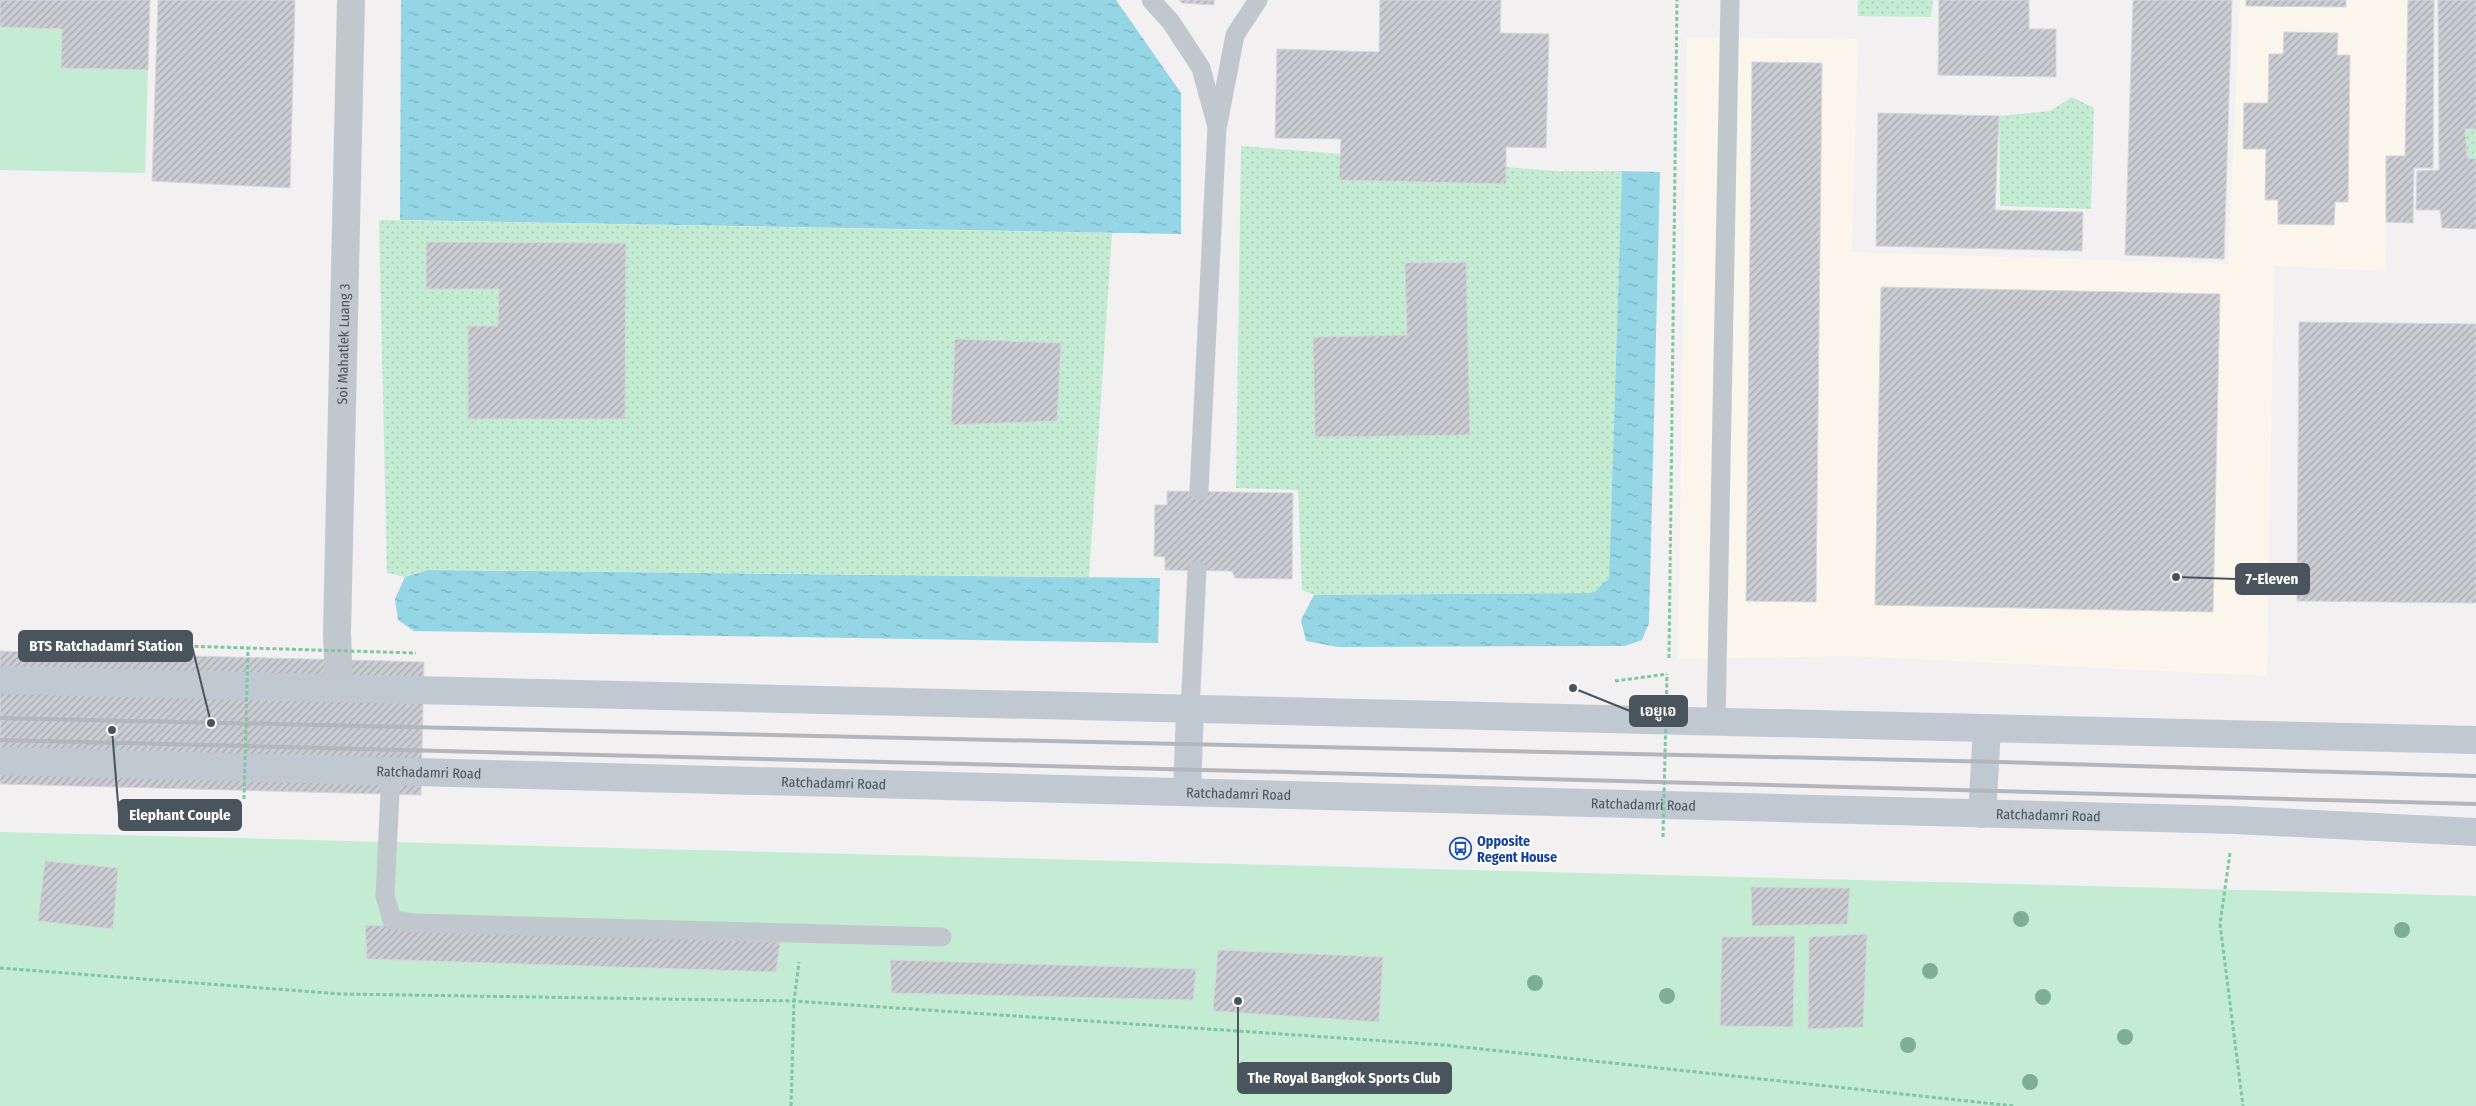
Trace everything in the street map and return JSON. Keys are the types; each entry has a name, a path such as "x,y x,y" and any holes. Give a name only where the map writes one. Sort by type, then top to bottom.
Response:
{"main road":[{"path":"0,680 2476,740"},
{"path":"1187,792 1190,710"},
{"path":"1982,814 1987,729"},
{"name":"Ratchadamri Road","path":"0,761 2235,820 2476,832"}],"street":[{"name":"Soi Mahatlek Luang 3","path":"339,688 337,633 351,0"}],"lane":[{"path":"1151,0 1171,22 1201,68 1217,127"},
{"path":"1199,491 1217,127 1235,35 1258,0"},
{"path":"1716,722 1730,0"},
{"path":"1190,710 1198,570"},
{"path":"391,771 385,896 392,920 414,923 942,938"}],"path":[{"path":"1669,658 1677,0"},
{"path":"120,634 120,644 416,653"},
{"path":"244,799 248,648"},
{"path":"1615,681 1668,674 1663,837"},
{"path":"2235,820 2220,924 2243,1106"},
{"path":"791,1106 794,1001 802,934"},
{"path":"0,968 340,994 794,1001 1444,1045 2014,1106"}],"shaded area":[{"path":"2240,0 2434,0 2433,168 2414,168 2413,223 2386,222 2385,271 2274,266 2267,676 1849,656 1678,659 1687,37 1858,39 1852,252 2228,264"}],"green space":[{"path":"1858,0 1933,0 1931,17 1858,16"},
{"path":"0,27 62,29 61,68 148,70 145,173 0,170"},
{"path":"2072,97 2094,108 2091,209 2000,206 1999,116 2050,111"},
{"path":"2465,129 2476,129 2476,159 2467,158"},
{"path":"1241,146 1555,171 1622,171 1609,578 1593,593 1314,595 1302,590 1298,490 1236,488"},
{"path":"379,220 1112,233 1089,577 428,570 405,577 387,573"},
{"path":"0,832 2476,896 2476,1106 0,1106"}],"water":[{"path":"401,0 1116,0 1181,93 1181,234 400,220"},
{"path":"1622,171 1660,172 1649,623 1642,640 1625,646 1338,647 1306,641 1301,620 1314,595 1593,593 1609,578"},
{"path":"428,570 1160,578 1158,643 414,631 398,620 395,599 405,577"}],"building":[{"path":"0,0 150,0 148,70 61,68 62,29 0,27"},
{"path":"158,0 295,0 290,188 152,181"},
{"path":"1179,0 1214,0 1214,5 1182,3"},
{"path":"1380,0 1501,0 1500,33 1549,34 1546,148 1506,147 1506,184 1339,180 1341,139 1275,138 1277,49 1379,52"},
{"path":"1939,0 2029,0 2029,29 2056,29 2056,77 1938,75"},
{"path":"2133,0 2232,0 2224,259 2125,255"},
{"path":"2246,0 2346,0 2346,7 2246,6"},
{"path":"2408,0 2434,0 2433,168 2414,168 2413,223 2386,222 2386,156 2405,156"},
{"path":"2438,0 2476,0 2476,129 2465,129 2467,158 2476,159 2476,229 2442,228 2440,210 2416,210 2417,171 2439,170"},
{"path":"2284,32 2338,33 2337,55 2350,55 2348,202 2335,202 2334,225 2278,224 2278,200 2265,200 2266,149 2243,149 2244,103 2268,103 2269,54 2283,54"},
{"path":"1752,62 1822,63 1816,602 1746,601"},
{"path":"1878,113 1999,116 1995,210 2083,212 2082,251 1876,246"},
{"path":"426,242 626,243 625,419 468,419 468,326 498,326 499,289 426,289"},
{"path":"1466,262 1470,435 1315,437 1313,337 1407,335 1405,263"},
{"path":"1881,287 2220,294 2213,612 1875,605"},
{"path":"2299,322 2476,324 2476,603 2297,601"},
{"path":"955,339 1061,343 1057,421 951,425"},
{"path":"1167,491 1293,493 1292,579 1235,578 1232,571 1165,570 1165,557 1154,556 1155,505 1167,505"},
{"path":"0,651 424,662 421,795 0,784"},
{"path":"45,861 118,868 113,929 38,921"},
{"path":"1751,887 1850,888 1847,924 1752,926"},
{"path":"365,925 780,942 776,972 367,959"},
{"path":"1867,934 1863,1027 1808,1029 1809,937"},
{"path":"1795,936 1793,1027 1720,1026 1722,937"},
{"path":"1218,950 1383,957 1379,1022 1213,1011"},
{"path":"890,960 1196,969 1193,1000 892,993"}],"railway":[{"path":"0,718 2000,762 2476,776"},
{"path":"0,740 1857,786 2476,804"}],"place":[{"name":"7-Eleven","path":"2176,577"},
{"name":"เอยูเอ","path":"1573,688"},
{"name":"BTS Ratchadamri Station","path":"211,723"},
{"name":"Elephant Couple","path":"112,730"},
{"name":"Opposite Regent House","path":"1461,849"},
{"name":"The Royal Bangkok Sports Club","path":"1238,1001"}]}
